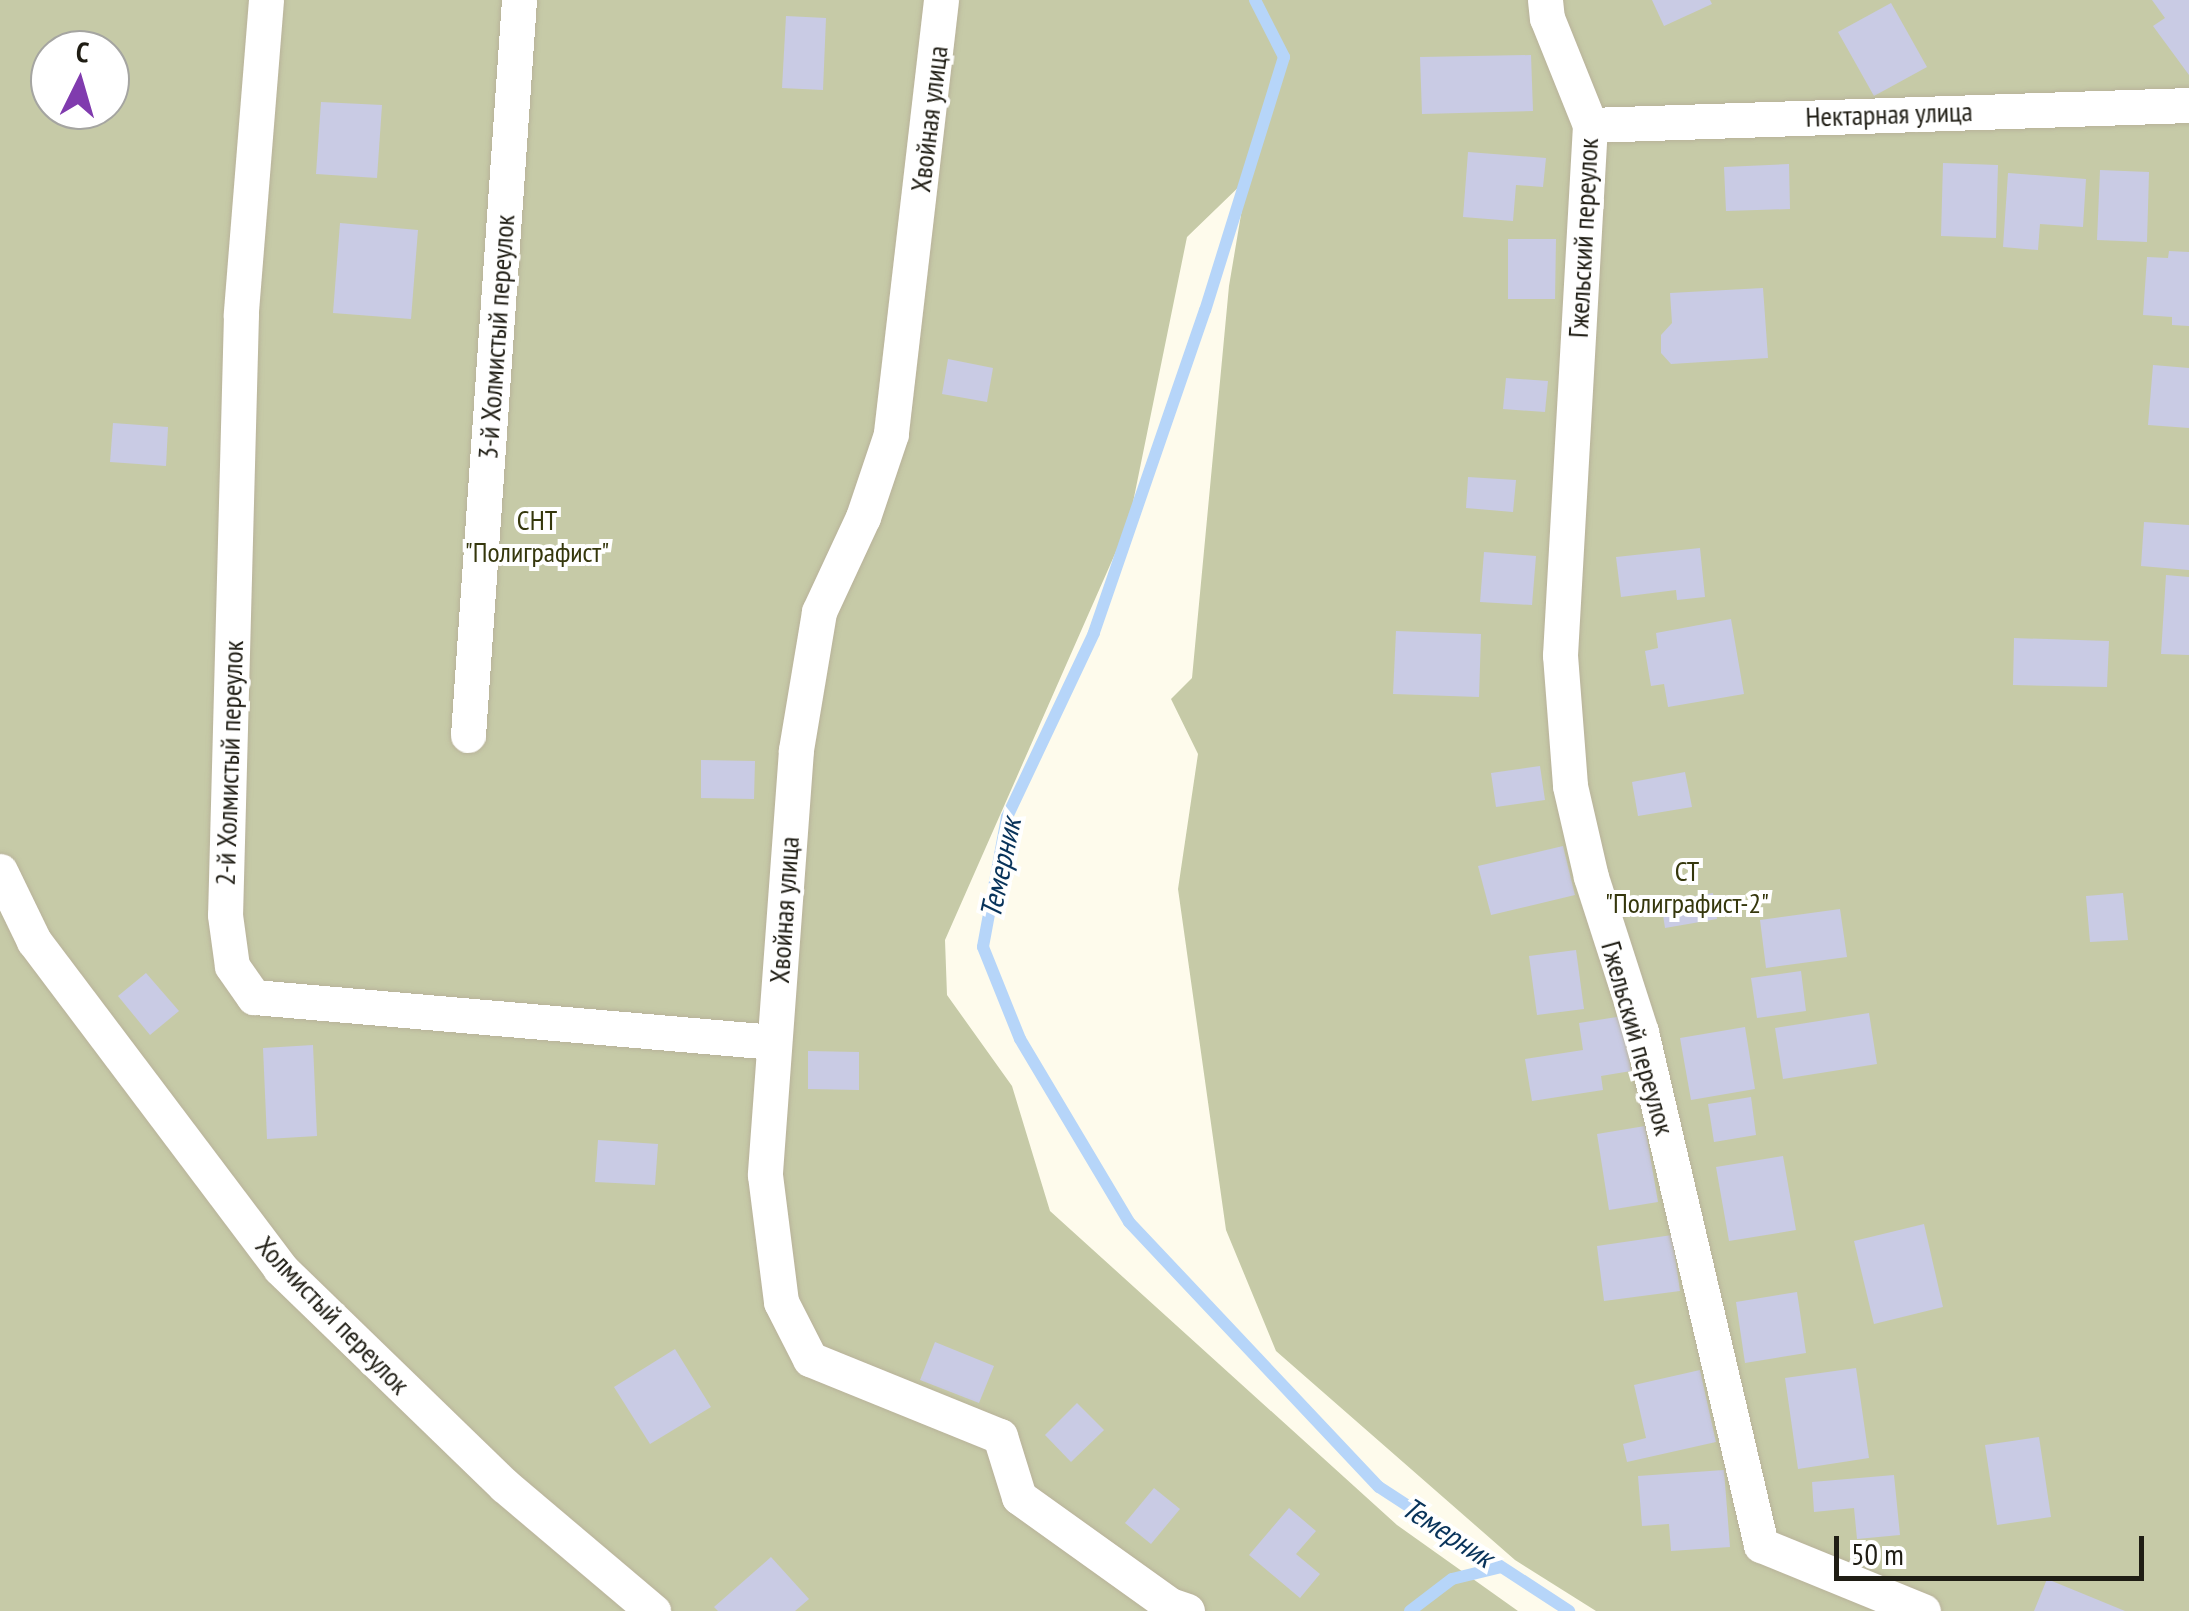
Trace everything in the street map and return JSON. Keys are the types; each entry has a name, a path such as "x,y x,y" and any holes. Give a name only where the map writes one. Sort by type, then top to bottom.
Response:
{"street":[{"name":"2-й Холмистый переулок","path":"266,0 241,314 225,915 232,966 254,997 774,1042"},
{"name":"3-й Холмистый переулок","path":"468,735 519,0"},
{"name":"Хвойная улица","path":"941,0 891,434 864,517 819,612 796,750 765,1175 781,1302 810,1359 1000,1436 1020,1497 1154,1594 1187,1611"},
{"name":"Гжельский переулок","path":"1545,0 1546,18 1590,126 1560,655 1574,804 1591,877 1645,1049 1761,1545 1923,1611"},
{"name":"Нектарная улица","path":"1590,126 2189,105"},
{"name":"Холмистый переулок","path":"0,872 34,941 280,1268 505,1486 653,1611"}],"green space":[{"path":"0,0 2189,0 2189,1611 1596,1611 1515,1560 1276,1351 1226,1230 1178,889 1198,754 1171,699 1192,678 1229,286 1247,179 1187,237 1129,522 945,940 947,995 1012,1086 1050,1211 1397,1525 1518,1611 0,1611"}],"building":[{"path":"1652,0 1710,0 1712,4 1664,26"},
{"path":"2152,0 2189,0 2189,75 2153,26 2165,18"},
{"path":"1891,3 1927,67 1874,96 1838,32"},
{"path":"786,16 826,18 823,90 782,88"},
{"path":"1531,55 1533,111 1422,114 1420,57"},
{"path":"321,102 382,105 377,178 316,174"},
{"path":"1468,152 1546,158 1543,187 1516,185 1513,221 1463,217"},
{"path":"1943,163 1998,165 1996,238 1941,236"},
{"path":"1789,164 1790,209 1726,211 1724,167"},
{"path":"2100,170 2149,172 2147,242 2097,240"},
{"path":"2008,173 2086,179 2083,227 2040,224 2038,250 2003,247"},
{"path":"340,223 418,230 411,319 333,313"},
{"path":"1508,239 1556,239 1555,299 1508,299"},
{"path":"2169,251 2189,252 2189,326 2172,325 2172,317 2143,315 2147,257 2168,258"},
{"path":"1763,288 1768,358 1671,364 1661,353 1661,335 1672,323 1670,293"},
{"path":"948,359 993,368 987,402 942,394"},
{"path":"2153,365 2189,368 2189,428 2148,425"},
{"path":"1506,378 1548,381 1545,412 1503,409"},
{"path":"113,423 168,427 166,466 110,462"},
{"path":"1468,477 1516,480 1513,512 1466,508"},
{"path":"2144,522 2189,525 2189,570 2141,566"},
{"path":"1700,548 1705,597 1677,600 1676,590 1621,597 1616,557"},
{"path":"1484,552 1536,556 1532,605 1480,602"},
{"path":"2166,575 2189,577 2189,655 2161,654"},
{"path":"1731,619 1744,694 1668,707 1664,684 1651,686 1645,651 1658,648 1656,633"},
{"path":"1396,631 1481,634 1479,697 1393,694"},
{"path":"2014,638 2109,641 2107,687 2013,685"},
{"path":"701,760 755,761 754,799 701,798"},
{"path":"1540,766 1545,800 1496,807 1491,773"},
{"path":"1685,772 1692,807 1638,816 1632,782"},
{"path":"1563,846 1575,895 1491,915 1478,866"},
{"path":"1713,893 1717,919 1665,928 1661,902"},
{"path":"2123,893 2128,940 2090,942 2086,896"},
{"path":"1840,909 1847,957 1766,968 1760,920"},
{"path":"1576,950 1584,1009 1537,1015 1529,956"},
{"path":"1801,971 1806,1011 1757,1018 1751,978"},
{"path":"146,973 179,1011 150,1035 118,996"},
{"path":"1869,1013 1877,1064 1783,1079 1775,1028"},
{"path":"1623,1016 1631,1071 1601,1076 1603,1090 1532,1101 1525,1059 1583,1050 1579,1023"},
{"path":"1745,1027 1755,1089 1691,1100 1680,1038"},
{"path":"313,1045 317,1136 267,1139 263,1048"},
{"path":"808,1051 859,1052 859,1090 808,1089"},
{"path":"1751,1097 1756,1135 1714,1142 1708,1104"},
{"path":"1645,1126 1658,1202 1609,1210 1597,1134"},
{"path":"598,1140 658,1144 655,1185 595,1182"},
{"path":"1783,1156 1796,1230 1729,1241 1716,1167"},
{"path":"1924,1224 1943,1307 1874,1324 1854,1241"},
{"path":"1672,1235 1680,1291 1604,1301 1597,1246"},
{"path":"1797,1292 1806,1353 1745,1363 1736,1302"},
{"path":"935,1342 994,1366 979,1403 920,1380"},
{"path":"675,1349 711,1407 650,1444 614,1387"},
{"path":"1856,1368 1869,1458 1798,1469 1785,1378"},
{"path":"1700,1370 1716,1442 1627,1462 1623,1444 1646,1438 1634,1385"},
{"path":"1077,1403 1104,1430 1071,1462 1045,1435"},
{"path":"2039,1437 2051,1517 1997,1525 1985,1445"},
{"path":"1724,1470 1730,1547 1671,1551 1669,1524 1642,1526 1638,1476"},
{"path":"1894,1475 1900,1535 1857,1539 1854,1508 1814,1512 1812,1482"},
{"path":"1154,1488 1180,1509 1151,1544 1125,1523"},
{"path":"1289,1508 1316,1531 1296,1554 1320,1574 1300,1598 1249,1555"},
{"path":"771,1557 809,1599 795,1611 718,1611 714,1607"},
{"path":"2047,1579 2125,1611 2034,1611"}],"waterway":[{"name":"Темерник","path":"1255,0 1284,57 1205,310 1094,633 1007,817 983,947 1020,1039 1129,1222 1379,1487 1569,1611"},
{"path":"1410,1611 1452,1579 1501,1567"}],"park label":[{"name":"СНТ \"Полиграфист\"","path":"537,536"},
{"name":"СТ \"Полиграфист-2\"","path":"1687,887"}]}
